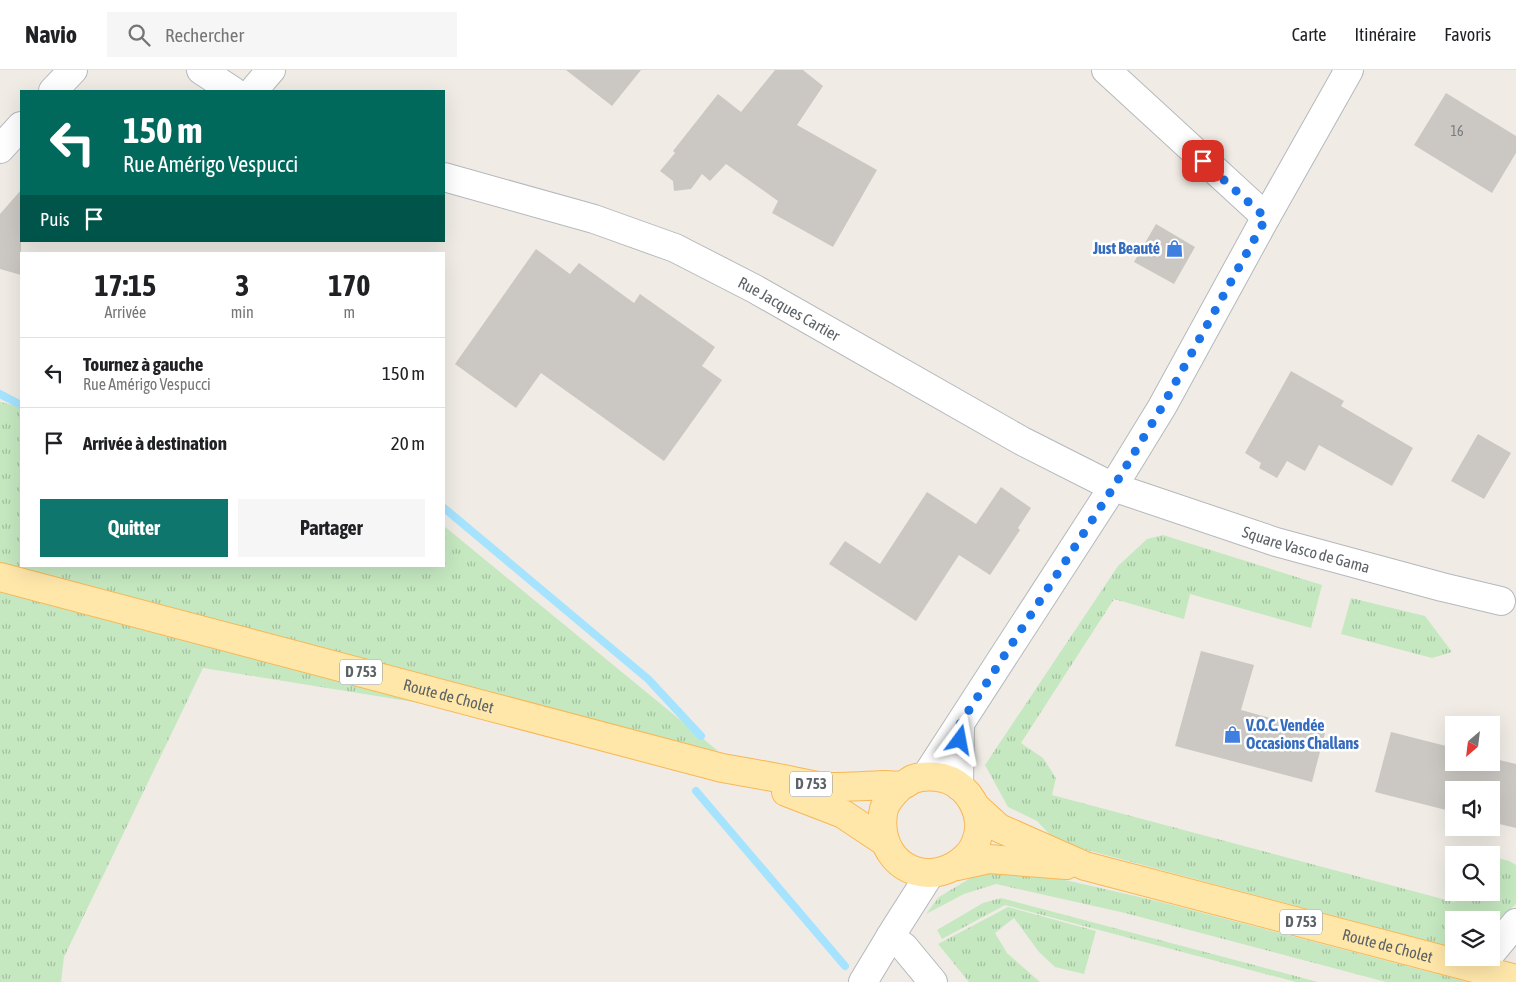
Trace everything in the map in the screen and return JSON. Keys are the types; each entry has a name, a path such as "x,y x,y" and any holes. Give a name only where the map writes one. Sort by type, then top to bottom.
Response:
{"main road":[{"name":"Route de Cholet","path":"0,577 722,768 827,787 914,781"},
{"name":"Route de Cholet","path":"722,768 843,814 884,842"},
{"path":"944,778 960,786 969,795 976,807 979,823 978,838 970,853 957,866 944,872 930,874 916,872 904,866 893,856 884,842 882,825 884,809 891,796 914,781 944,778"},
{"name":"Route de Cholet","path":"976,807 999,828 1085,866"},
{"name":"Route de Cholet","path":"957,866 989,859 1085,866 1445,950"},
{"name":"Route de Cholet","path":"1496,966 1516,979"}],"street":[{"path":"54,90 73,70"},
{"path":"201,70 231,90"},
{"path":"253,90 271,70"},
{"path":"1106,70 1266,218"},
{"path":"914,781 960,724 1113,488 1162,407 1349,70"},
{"path":"0,148 20,127"},
{"name":"Rue Jacques Cartier","path":"445,177 594,219 675,248 755,289 1022,441 1113,488"},
{"name":"Square Vasco de Gama","path":"1113,488 1276,542 1501,602"},
{"path":"960,724 960,786"},
{"path":"904,866 893,933 933,982"},
{"path":"863,982 930,874"},
{"path":"1500,943 1516,922"}],"green space":[{"path":"0,402 20,407 20,567 445,567 445,527 718,751 203,668 64,957 61,982 0,982"},
{"path":"1163,535 1322,585 1311,628 1190,594 1184,619 1114,599 1021,743 1043,758 1056,778 1052,795 1445,901 1500,901 1500,858 1516,865 1516,904 1500,919 1500,911 1445,911 1445,946 1057,842 1037,821 1008,807 985,765 1118,566 1147,539"},
{"path":"1351,598 1425,616 1452,652 1432,658 1341,634"},
{"path":"979,873 1035,873 1161,902 1468,982 1386,982 1125,913 996,884 964,894 926,914 939,897"},
{"path":"1001,898 1318,982 1296,982 1005,905 942,939 937,930 983,903"},
{"path":"1008,907 1096,931 1084,974 1055,967 1039,952 1014,918 995,933 1007,953 1040,982 969,982 938,944"}],"building":[{"path":"566,70 641,70 612,106"},
{"path":"775,70 803,70 823,86 797,125 877,170 833,247 772,213 778,201 726,164 710,181 702,174 691,189 674,191 673,181 660,171 675,153 673,151 718,94 741,112"},
{"path":"1446,93 1516,136 1516,153 1492,193 1414,145"},
{"path":"20,191 20,275 0,269 0,214"},
{"path":"1156,224 1195,247 1174,284 1134,262"},
{"path":"536,249 570,274 579,263 634,303 640,294 715,347 702,366 722,380 664,461 541,373 516,408 455,364"},
{"path":"1291,371 1344,401 1341,406 1413,448 1392,486 1319,445 1305,471 1287,461 1277,478 1259,468 1261,463 1245,453"},
{"path":"1478,434 1511,453 1484,499 1451,481"},
{"path":"1001,487 1031,508 1018,528 1020,530 990,575 959,555 916,621 829,564 845,541 880,564 927,492 976,524"},
{"path":"1201,651 1254,665 1241,710 1325,733 1312,782 1175,746"},
{"path":"1391,732 1445,746 1445,771 1500,771 1500,760 1516,764 1516,828 1500,824 1500,781 1445,781 1445,810 1375,792"}],"waterway":[{"path":"0,394 20,404"},
{"path":"445,509 648,679 701,736"},
{"path":"696,791 845,966"}],"place":[{"name":"Just Beauté","path":"1174,248"},
{"name":"V.O.C. Vendée Occasions Challans","path":"1232,734"}],"route":[{"path":"960,740 960,724 1113,488 1162,407 1266,218 1203,161"}]}
